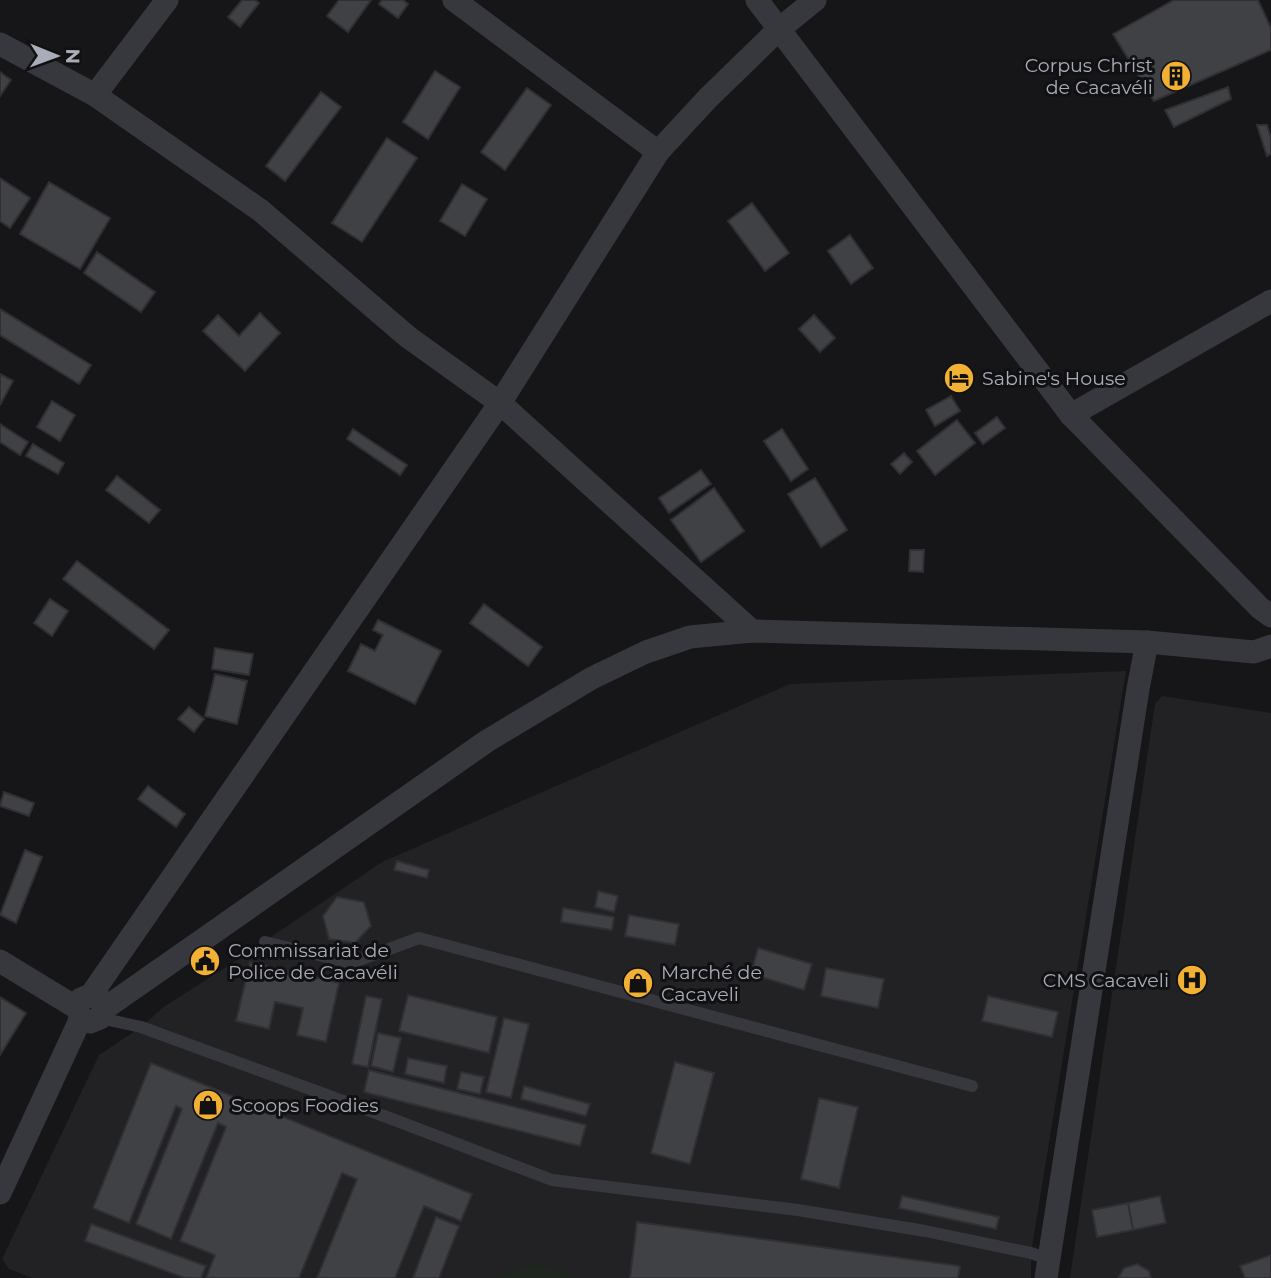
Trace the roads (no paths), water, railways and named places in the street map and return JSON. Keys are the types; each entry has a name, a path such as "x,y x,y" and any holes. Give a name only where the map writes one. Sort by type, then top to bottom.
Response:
{"street":[{"path":"95,95 167,0"},
{"path":"454,0 658,152"},
{"path":"757,0 1071,415 1259,608 1271,616"},
{"path":"0,1193 91,1009 500,403 658,152 708,98 778,30 816,0"},
{"path":"0,44 95,95 260,210 408,337 500,403 752,631"},
{"path":"1071,415 1271,301"},
{"path":"91,1009 487,741 592,678 646,652 690,637 752,631 1147,642 1254,652 1271,646"},
{"path":"1047,1268 1133,716 1147,642"},
{"path":"0,961 91,1009"}],"lane":[{"path":"265,942 351,963 419,938 972,1086"},
{"path":"91,1009 552,1180 798,1210 925,1231 1031,1253 1047,1268"}],"place":[{"name":"Corpus Christ de Cacavéli","path":"1176,76"},
{"name":"Sabine's House","path":"959,378"},
{"name":"Commissariat de Police de Cacavéli","path":"205,961"},
{"name":"CMS Cacaveli","path":"1192,980"},
{"name":"Marché de Cacaveli","path":"638,983"},
{"name":"Scoops Foodies","path":"208,1105"}]}
